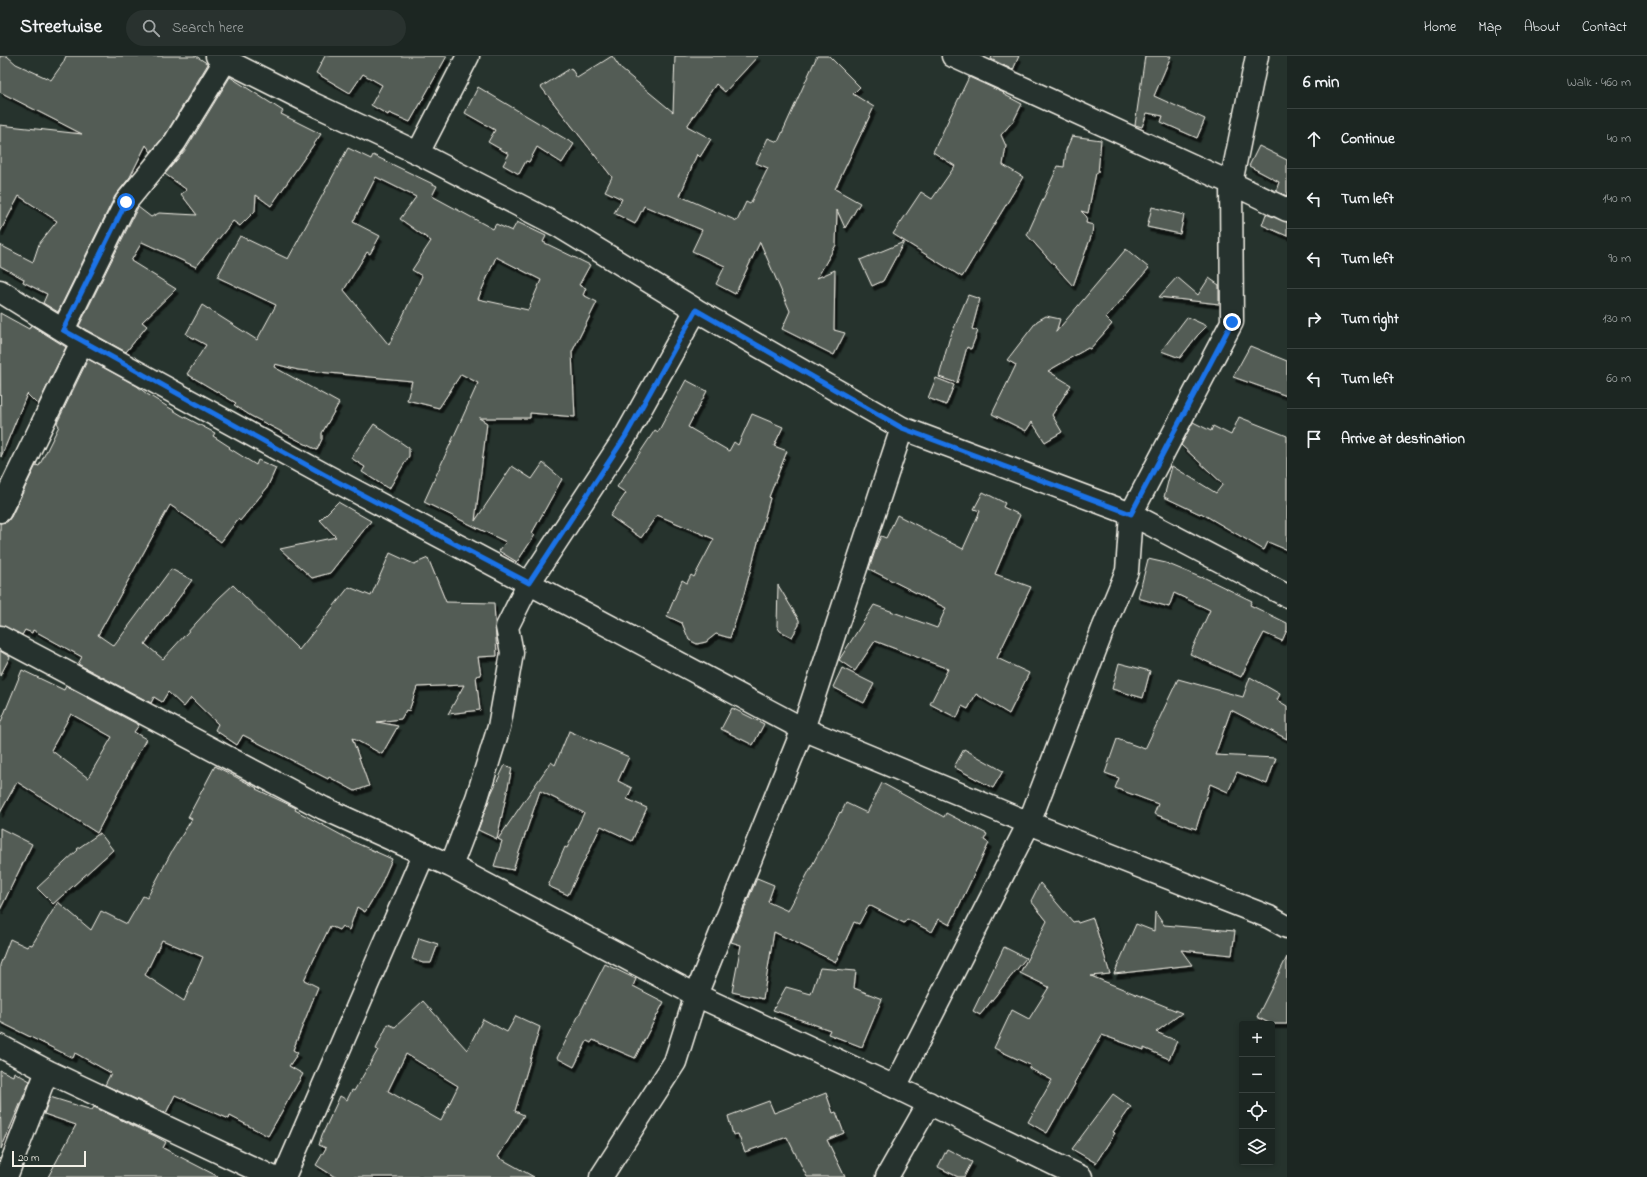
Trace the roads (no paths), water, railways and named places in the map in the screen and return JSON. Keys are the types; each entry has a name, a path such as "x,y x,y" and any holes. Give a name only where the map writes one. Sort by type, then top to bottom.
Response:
{"street":[{"path":"418,153 468,56"},
{"path":"953,56 1287,210"},
{"path":"895,1087 1029,823 1102,629 1127,571 1131,514 1232,322 1231,183 1258,56"},
{"path":"63,330 126,202 176,142 221,58 311,103 418,153 559,226 696,310 902,428 1131,514 1287,596"},
{"path":"0,291 82,342 323,474 803,729 1029,823 1269,917 1287,927"},
{"path":"451,866 477,798 499,727 512,653 507,627 529,583 625,437 696,310"},
{"path":"0,511 82,342"},
{"path":"601,1177 675,1062 696,996 803,729 902,428"},
{"path":"0,637 323,808 451,866 696,996 895,1087 1081,1177"},
{"path":"284,1177 424,853"},
{"path":"0,1046 47,1070 272,1177"},
{"path":"6,1177 47,1070"},
{"path":"887,1177 929,1103"}]}
